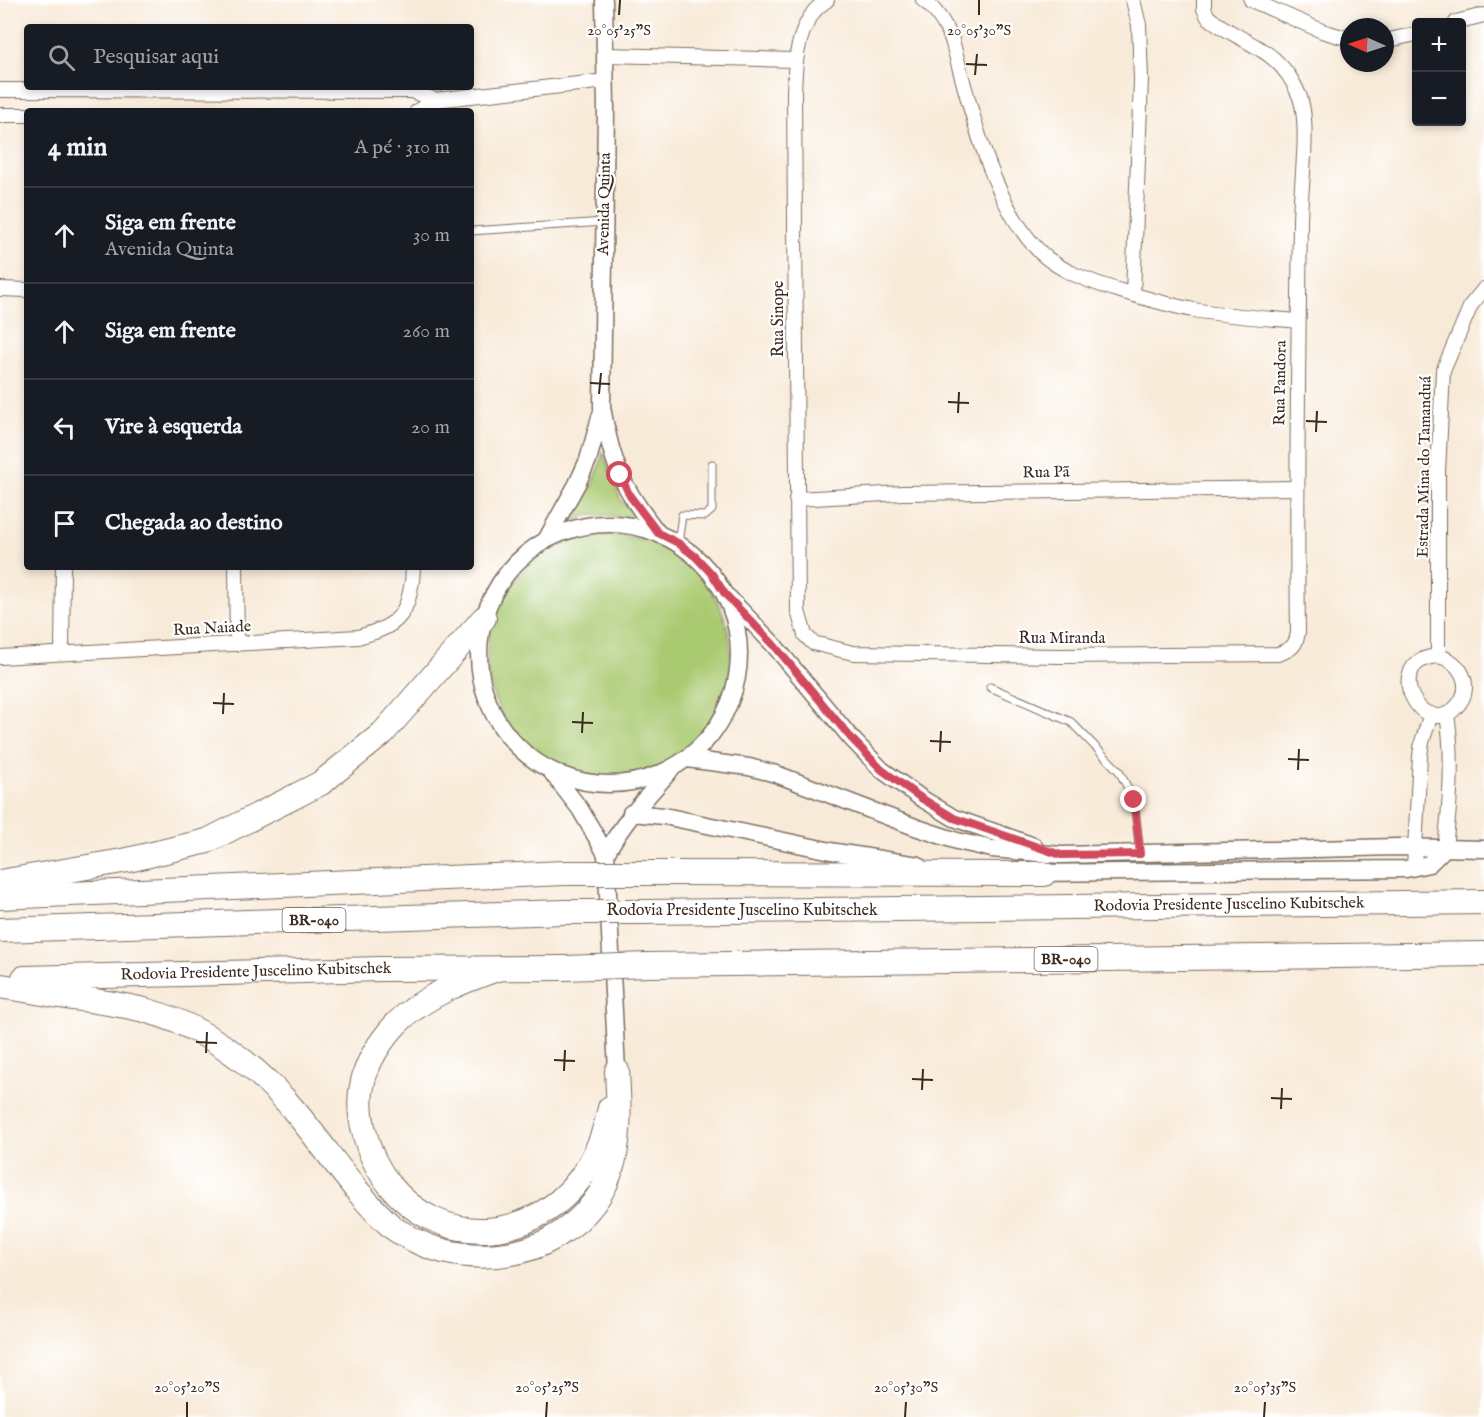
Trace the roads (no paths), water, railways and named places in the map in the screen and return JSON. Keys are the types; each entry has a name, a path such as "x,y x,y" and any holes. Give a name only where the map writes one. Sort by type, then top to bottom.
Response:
{"highway":[{"path":"0,882 128,860 207,841 321,783 382,734 484,618"},
{"path":"0,897 564,873 1044,874"},
{"name":"Rodovia Presidente Juscelino Kubitschek","path":"0,930 565,912 1484,902"},
{"name":"Rodovia Presidente Juscelino Kubitschek","path":"0,978 648,965 1484,954"},
{"path":"500,968 442,991 397,1023 380,1044 362,1081 361,1103 365,1134 374,1161 391,1186 405,1201 420,1213 438,1222 472,1230 499,1230 532,1219 554,1205 585,1173 609,1114 617,1071"},
{"path":"0,986 132,1006 191,1026 236,1054 271,1086 298,1114 345,1176 392,1228 423,1245 450,1253 494,1254 540,1244 556,1236 585,1215 604,1187 616,1148 619,1114 617,1071"}],"street":[{"name":"Avenida Quinta","path":"604,0 606,81 602,407 612,456 620,475 630,496 658,533"},
{"name":"Rua Sinope","path":"813,643 805,635 798,610 794,92 795,60 800,41 813,13 827,0"},
{"path":"923,0 940,17 952,40 988,162 1009,207 1028,238 1042,253 1055,263 1098,284 1133,295 1197,310 1298,321"},
{"path":"1133,0 1139,25 1141,79 1133,295"},
{"name":"Rua Pandora","path":"1204,0 1204,9 1208,17 1266,51 1291,77 1301,98 1304,135 1298,321 1296,488 1298,632"},
{"path":"1251,0 1322,31 1340,36"},
{"path":"1466,20 1484,15"},
{"path":"1394,39 1412,35"},
{"path":"606,55 795,60"},
{"path":"422,108 435,100 606,81"},
{"path":"0,90 411,91 435,100"},
{"path":"411,91 411,108"},
{"path":"0,115 24,115"},
{"name":"Estrada Mina do Tamanduá","path":"1438,656 1438,472 1443,371 1471,305 1484,289"},
{"path":"0,290 24,290"},
{"name":"Avenida Quinta","path":"546,540 588,460 602,407"},
{"name":"Rua Pã","path":"796,499 915,492 1296,488"},
{"path":"617,1071 606,854 580,808 550,771 521,750 498,723 484,690 479,654 484,618 498,587 519,560 546,540 582,526 621,524 658,533 678,543 712,574 725,594 773,644 851,738 882,770 954,818 1061,855"},
{"path":"62,653 63,570"},
{"path":"236,570 237,644"},
{"name":"Rua Naiade","path":"0,657 358,637 380,630 398,618 408,598 413,570"},
{"path":"606,854 631,813 713,733 731,701 739,665 737,628 725,594"},
{"name":"Rua Miranda","path":"813,643 854,652 896,654 1249,655 1278,654 1289,650 1296,645 1298,632"},
{"path":"1438,656 1455,663 1464,677 1465,686 1460,703 1447,714 1431,714 1423,711 1412,699 1409,682 1416,666 1422,660 1438,656"},
{"path":"1414,867 1419,756 1431,714"},
{"path":"631,813 664,816 836,852 911,864 1044,874 1414,867 1429,864 1445,848 1451,797 1450,733 1447,714"},
{"path":"550,771 577,781 606,785 634,783 662,774 680,763 749,767 811,786 915,827 957,840 992,849 1061,855 1415,848 1484,849"}],"lane":[{"path":"474,231 605,222"},
{"path":"678,543 682,515 705,516 712,510 712,464"},
{"path":"990,687 1071,722 1119,771 1134,800 1140,854"}]}
